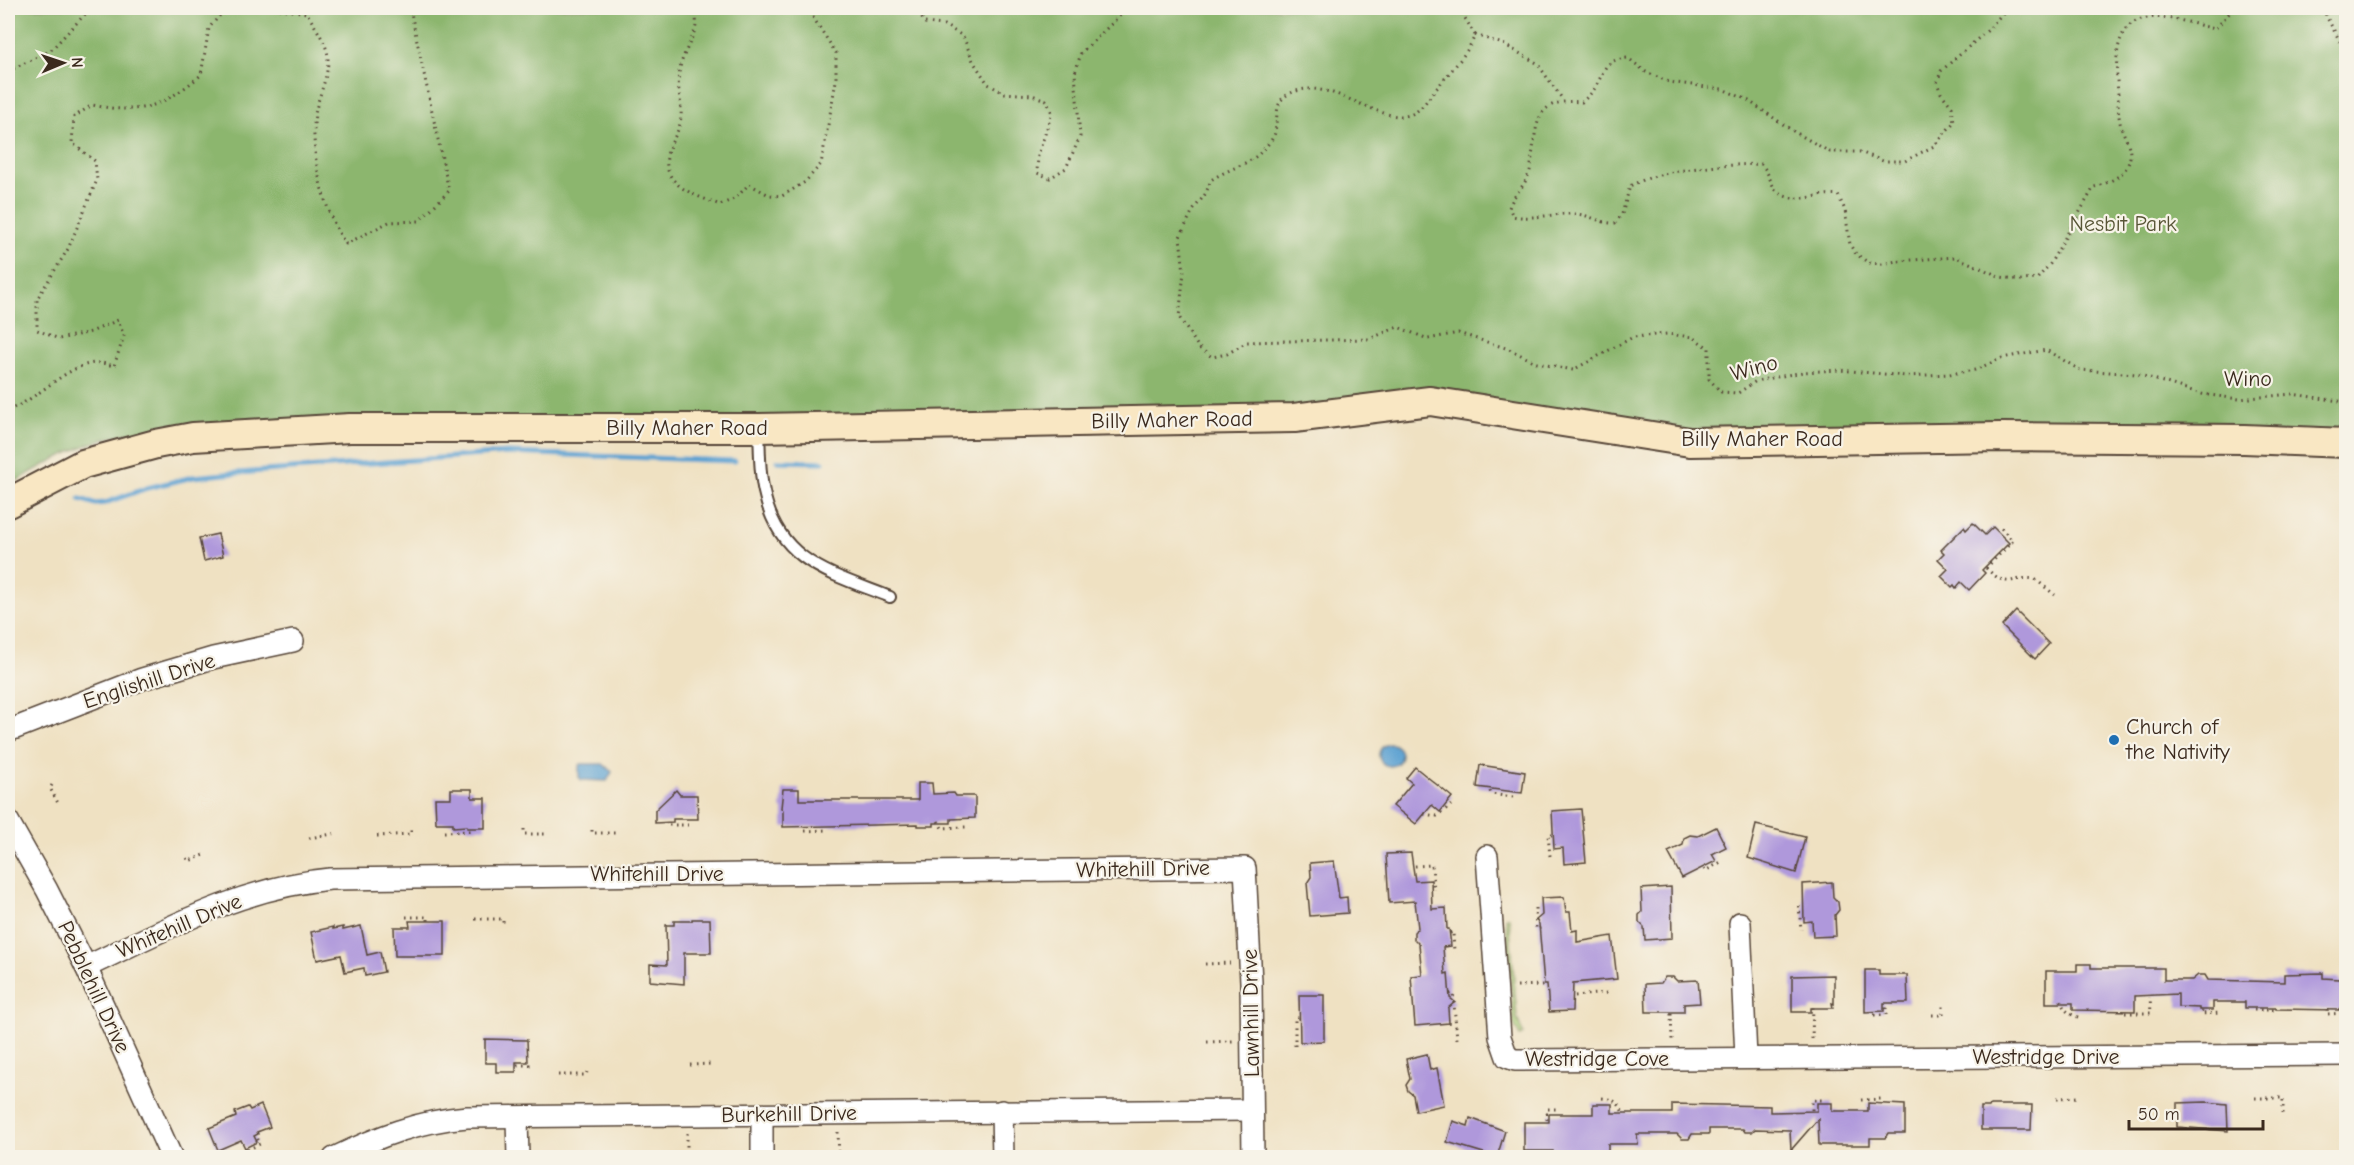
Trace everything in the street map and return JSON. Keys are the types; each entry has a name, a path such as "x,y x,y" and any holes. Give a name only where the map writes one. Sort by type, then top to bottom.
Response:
{"main road":[{"name":"Billy Maher Road","path":"8,503 83,464 156,444 194,437 350,428 759,428 1294,417 1430,401 1690,442 2012,437 2244,438 2346,443"}],"street":[{"name":"Englishill Drive","path":"8,731 141,680 182,667 293,641"},
{"name":"Pebblehill Drive","path":"8,821 86,967 172,1158"},
{"name":"Westridge Cove","path":"1487,856 1500,1037 1507,1057 1524,1060 1746,1058"},
{"name":"Whitehill Drive","path":"86,967 228,902 276,887 330,879 1245,868"},
{"name":"Lawnhill Drive","path":"1245,868 1251,982 1253,1158"},
{"path":"1740,923 1746,1058"},
{"name":"Westridge Drive","path":"1746,1058 2346,1055"},
{"name":"Burkehill Drive","path":"334,1158 387,1134 433,1121 467,1117 1252,1110"},
{"path":"1002,1111 1003,1158"},
{"path":"762,1115 762,1158"},
{"path":"517,1118 518,1158"}],"lane":[{"path":"759,428 764,492 778,533 811,565 890,597"}],"path":[{"path":"8,71 50,51 91,8"},
{"path":"8,410 22,405 79,366 97,362 114,366 124,336 118,320 91,332 59,339 37,330 37,298 68,249 97,180 94,161 72,142 74,117 92,105 115,110 148,107 174,96 201,75 210,28 225,8"},
{"path":"274,8 308,14 326,50 328,60 315,115 314,150 336,231 346,244 389,222 419,220 449,191 410,8"},
{"path":"695,8 696,26 682,57 678,76 682,113 680,127 671,141 666,158 669,173 677,185 720,205 736,198 749,184 769,195 782,196 806,182 821,164 836,81 836,53 807,8"},
{"path":"915,8 925,23 944,25 963,36 973,61 988,84 1004,93 1032,95 1046,100 1052,113 1038,156 1037,173 1050,178 1066,168 1080,137 1075,73 1081,53 1128,8"},
{"path":"1459,8 1475,35 1503,44 1537,63 1563,100"},
{"path":"2007,8 1988,30 1941,71 1937,83 1941,93 1952,107 1954,122 1934,146 1905,161 1883,161 1860,152 1830,152 1793,131 1746,99 1722,89 1669,82 1646,72 1628,58 1615,59 1603,69 1594,90 1582,102 1563,100 1553,104 1540,115 1528,176 1512,198 1509,208 1513,216 1528,219 1574,214 1591,216 1603,224 1615,223 1622,214 1630,186 1644,178 1665,173 1761,164 1769,173 1772,185 1780,194 1794,198 1838,195 1845,210 1850,244 1856,254 1869,263 1882,264 1956,257 2001,277 2021,280 2037,279 2050,264 2094,187 2113,181 2121,174 2130,158 2128,141 2120,122 2116,72 2116,52 2122,36 2133,22 2147,18 2215,29 2234,8"},
{"path":"2325,8 2326,16 2346,52"},
{"name":"Wino","path":"1475,35 1469,49 1417,112 1401,118 1384,114 1357,100 1319,89 1301,90 1283,98 1276,112 1275,135 1258,154 1211,180 1206,193 1192,212 1180,237 1184,272 1179,317 1199,348 1212,357 1227,354 1247,342 1369,339 1398,327 1428,339 1458,333 1509,349 1537,363 1573,370 1633,337 1667,334 1692,337 1710,348 1709,379 1721,392 1738,393 1756,381 1803,372 1839,370 1906,376 1949,374 1975,370 2002,358 2046,350 2080,370 2137,374 2202,394 2239,399 2292,394 2346,402"},
{"path":"1999,526 2013,541 1986,568 1997,578 2007,582 2035,579 2055,595"},
{"path":"52,785 50,788 59,805"},
{"path":"1490,790 1491,794 1513,797"},
{"path":"1424,814 1437,816 1451,805"},
{"path":"938,821 942,828 967,827"},
{"path":"669,825 688,825"},
{"path":"804,826 804,831 826,830"},
{"path":"377,836 411,834 411,828"},
{"path":"444,832 470,831 470,829"},
{"path":"524,829 524,834 547,834"},
{"path":"592,830 592,833 618,833"},
{"path":"309,838 338,833"},
{"path":"1550,856 1548,835 1552,835"},
{"path":"187,858 189,861 207,854"},
{"path":"1704,868 1706,871 1723,861"},
{"path":"1416,866 1432,865 1434,890"},
{"path":"1799,906 1801,930"},
{"path":"1535,908 1536,929 1540,928"},
{"path":"406,917 428,917 428,923"},
{"path":"475,918 503,918 503,927"},
{"path":"1450,933 1453,932 1455,952"},
{"path":"1205,964 1232,963"},
{"path":"1517,986 1542,985"},
{"path":"1450,994 1453,993 1457,1038"},
{"path":"1575,996 1607,993"},
{"path":"2125,1013 2151,1013 2150,998"},
{"path":"2061,1000 2065,1009 2082,1018"},
{"path":"1874,1015 1886,1015 1886,1003"},
{"path":"1932,1015 1943,1015 1943,1005"},
{"path":"1812,1006 1812,1039"},
{"path":"2254,1010 2274,1010 2275,1008"},
{"path":"2327,1009 2327,1014 2346,1013"},
{"path":"2202,1011 2201,1014 2221,1013"},
{"path":"1671,1014 1672,1040"},
{"path":"1295,1046 1295,1018 1299,1018"},
{"path":"1207,1042 1234,1041"},
{"path":"690,1065 711,1064"},
{"path":"517,1065 533,1065"},
{"path":"558,1075 586,1075 587,1072"},
{"path":"2057,1098 2078,1097 2078,1100"},
{"path":"1602,1098 1618,1103 1623,1113"},
{"path":"2255,1098 2283,1098 2283,1118"},
{"path":"1861,1100 1881,1099 1881,1101"},
{"path":"1812,1110 1812,1100 1823,1100"},
{"path":"1547,1120 1546,1109 1558,1109"},
{"path":"838,1131 839,1158"},
{"path":"687,1133 687,1158"},
{"path":"231,1158 260,1144 257,1137"}],"green space":[{"name":"Nesbit Park","path":"8,8 2346,8 2346,445 1666,438 1448,402 1255,412 171,431 126,434 98,441 58,458 8,486"},
{"path":"1506,917 1509,917 1517,1018 1523,1034 1520,1036 1514,1024"}],"water":[{"path":"1390,744 1398,747 1401,755 1398,763 1390,766 1382,763 1379,755 1382,747"},
{"path":"581,764 603,764 612,772 607,781 581,780 579,767"}],"building":[{"path":"1973,523 1985,535 1993,527 2009,543 1982,570 1985,573 1969,590 1961,582 1956,588 1954,585 1952,587 1941,576 1948,569 1938,559 1944,553 1941,550 1964,527 1966,530"},
{"path":"218,534 223,556 204,561 199,538"},
{"path":"2016,611 2049,644 2035,659 2002,626"},
{"path":"1480,765 1525,772 1522,793 1477,787"},
{"path":"1415,767 1452,797 1440,812 1432,805 1416,824 1393,806 1412,783 1406,778"},
{"path":"918,783 932,783 933,794 954,793 956,796 975,796 975,818 951,819 951,823 934,823 934,826 918,826 918,824 783,827 781,808 783,789 799,789 799,800 918,800"},
{"path":"451,789 472,789 472,798 485,798 485,828 453,827 453,823 436,823 435,798 451,798"},
{"path":"676,790 680,795 697,795 698,819 673,819 673,822 655,823 655,810"},
{"path":"1581,809 1586,862 1564,864 1563,848 1554,849 1552,811"},
{"path":"1756,825 1805,837 1796,873 1748,858"},
{"path":"1716,827 1726,847 1712,854 1716,861 1682,878 1668,852 1683,845 1684,838 1690,835 1698,836"},
{"path":"1411,853 1415,881 1431,880 1432,909 1446,908 1451,946 1443,947 1445,974 1448,973 1450,998 1455,1002 1448,1008 1449,1023 1415,1026 1411,976 1422,975 1419,944 1414,939 1414,932 1418,928 1415,901 1389,903 1386,854"},
{"path":"1334,861 1339,898 1347,897 1348,913 1310,916 1307,883 1311,877 1310,863"},
{"path":"1832,882 1833,897 1838,902 1839,910 1835,915 1836,936 1813,937 1812,921 1804,922 1803,884"},
{"path":"1671,887 1672,938 1645,940 1644,927 1639,922 1639,915 1642,912 1641,889"},
{"path":"1564,897 1566,912 1570,912 1572,931 1577,930 1577,942 1612,936 1617,979 1573,983 1572,1011 1549,1012 1547,984 1544,984 1539,924 1536,920 1542,915 1541,898"},
{"path":"692,919 710,919 711,953 684,953 684,984 650,981 650,964 667,965 666,925 674,925 674,921 692,921"},
{"path":"409,921 445,921 445,956 395,956 394,927 410,927"},
{"path":"361,926 367,955 380,952 384,972 365,976 364,968 345,972 341,955 317,960 311,932 333,927 333,929 343,927 343,930"},
{"path":"2077,964 2091,964 2091,968 2164,968 2164,980 2192,980 2198,975 2205,975 2208,980 2284,982 2284,974 2323,973 2323,978 2339,979 2346,987 2346,1007 2339,1010 2245,1008 2245,1002 2213,1002 2213,1010 2199,1010 2199,1008 2178,1007 2178,994 2135,996 2135,1011 2073,1010 2073,1003 2046,1003 2046,971 2077,971"},
{"path":"1865,970 1879,970 1879,975 1907,975 1908,1003 1884,1003 1884,1011 1865,1012"},
{"path":"1834,975 1833,1008 1811,1008 1811,1012 1792,1012 1792,976"},
{"path":"1665,977 1673,977 1677,981 1698,980 1700,1003 1684,1004 1684,1012 1646,1012 1645,984 1661,983"},
{"path":"1299,995 1324,995 1324,1041 1300,1042"},
{"path":"485,1039 527,1040 528,1062 516,1062 516,1072 496,1072 496,1063 485,1063"},
{"path":"1427,1054 1430,1070 1437,1068 1444,1105 1416,1111 1413,1095 1408,1091 1406,1085 1410,1079 1406,1059"},
{"path":"1817,1103 1832,1103 1832,1111 1868,1111 1868,1103 1905,1105 1905,1133 1888,1133 1885,1138 1870,1138 1870,1145 1819,1145 1818,1119 1791,1150 1790,1130 1755,1129 1752,1132 1745,1132 1743,1129 1709,1129 1709,1134 1692,1134 1689,1139 1682,1139 1677,1134 1637,1134 1638,1144 1608,1144 1608,1152 1567,1152 1567,1157 1553,1157 1553,1151 1524,1151 1524,1122 1549,1122 1549,1114 1593,1114 1593,1104 1612,1104 1612,1113 1672,1113 1672,1104 1770,1106 1770,1112 1817,1111"},
{"path":"2177,1103 2227,1104 2228,1131 2177,1127"},
{"path":"261,1105 270,1127 257,1132 258,1134 254,1136 257,1142 245,1148 241,1140 218,1150 209,1128 236,1117 235,1112 248,1107 250,1110"},
{"path":"2032,1105 2031,1130 1981,1130 1981,1107"},
{"path":"1470,1118 1505,1131 1497,1157 1447,1142 1453,1121 1468,1126"}],"waterway":[{"path":"80,499 96,504 105,503 147,488 193,477 508,453 735,461"},
{"path":"778,461 823,462"}],"place":[{"name":"Church of the Nativity","path":"2114,740"}]}
